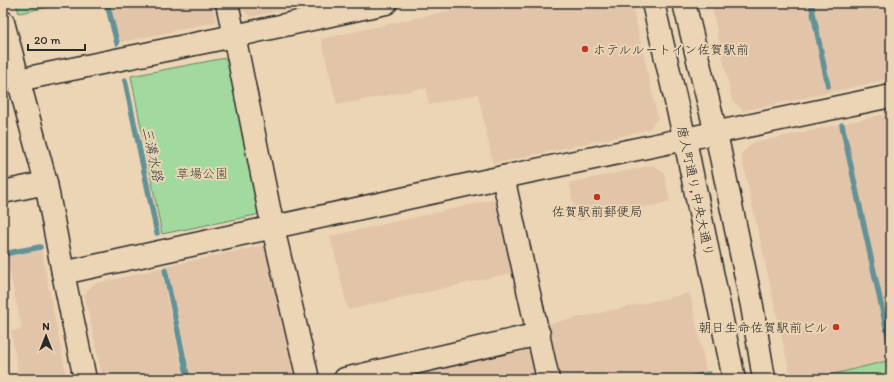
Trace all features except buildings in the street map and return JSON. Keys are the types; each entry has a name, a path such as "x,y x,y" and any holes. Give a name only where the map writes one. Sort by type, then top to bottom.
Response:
{"street":[{"path":"227,3 273,228 308,379"},
{"path":"18,80 386,3"},
{"name":"唐人町通り,中央大通り","path":"653,3 686,140 734,379"},
{"path":"684,3 716,133 752,306 764,379"},
{"path":"3,22 46,184 85,379"},
{"path":"63,273 891,96"},
{"path":"503,178 548,379"},
{"path":"3,192 46,184"},
{"path":"345,379 539,334"}],"shaded area":[{"path":"110,3 213,3 216,22 118,43"},
{"path":"239,3 314,3 250,17 240,7"},
{"path":"487,3 632,3 658,119 648,130 493,164 478,94 429,105 426,88 337,105 321,39"},
{"path":"711,3 888,3 891,18 891,79 744,111 732,101"},
{"path":"891,113 891,360 813,379 791,379 741,154 752,143"},
{"path":"653,165 664,173 670,202 577,221 569,183"},
{"path":"492,200 502,206 516,272 348,310 330,236"},
{"path":"265,245 295,379 192,379 167,266"},
{"path":"41,248 67,379 19,379 11,331 22,329 6,256"},
{"path":"161,268 184,379 103,379 84,295 93,284"},
{"path":"690,293 708,379 560,379 548,324"},
{"path":"532,349 539,379 407,379 406,376"}],"green space":[{"path":"16,3 69,3 19,13"},
{"name":"草場公園","path":"225,58 231,64 262,208 256,215 162,234 131,76"},
{"path":"891,360 891,379 813,379"}],"waterway":[{"name":"三溝水路","path":"107,3 117,43"},
{"path":"811,3 828,86"},
{"name":"三溝水路","path":"125,80 157,233"},
{"path":"842,125 891,350"},
{"path":"3,254 40,247"},
{"name":"三溝水路","path":"165,270 188,379"},
{"path":"684,379 709,374"}],"place":[{"name":"ホテルルートイン佐賀駅前","path":"585,49"},
{"name":"佐賀駅前郵便局","path":"597,197"},
{"name":"朝日生命佐賀駅前ビル","path":"836,327"}]}
